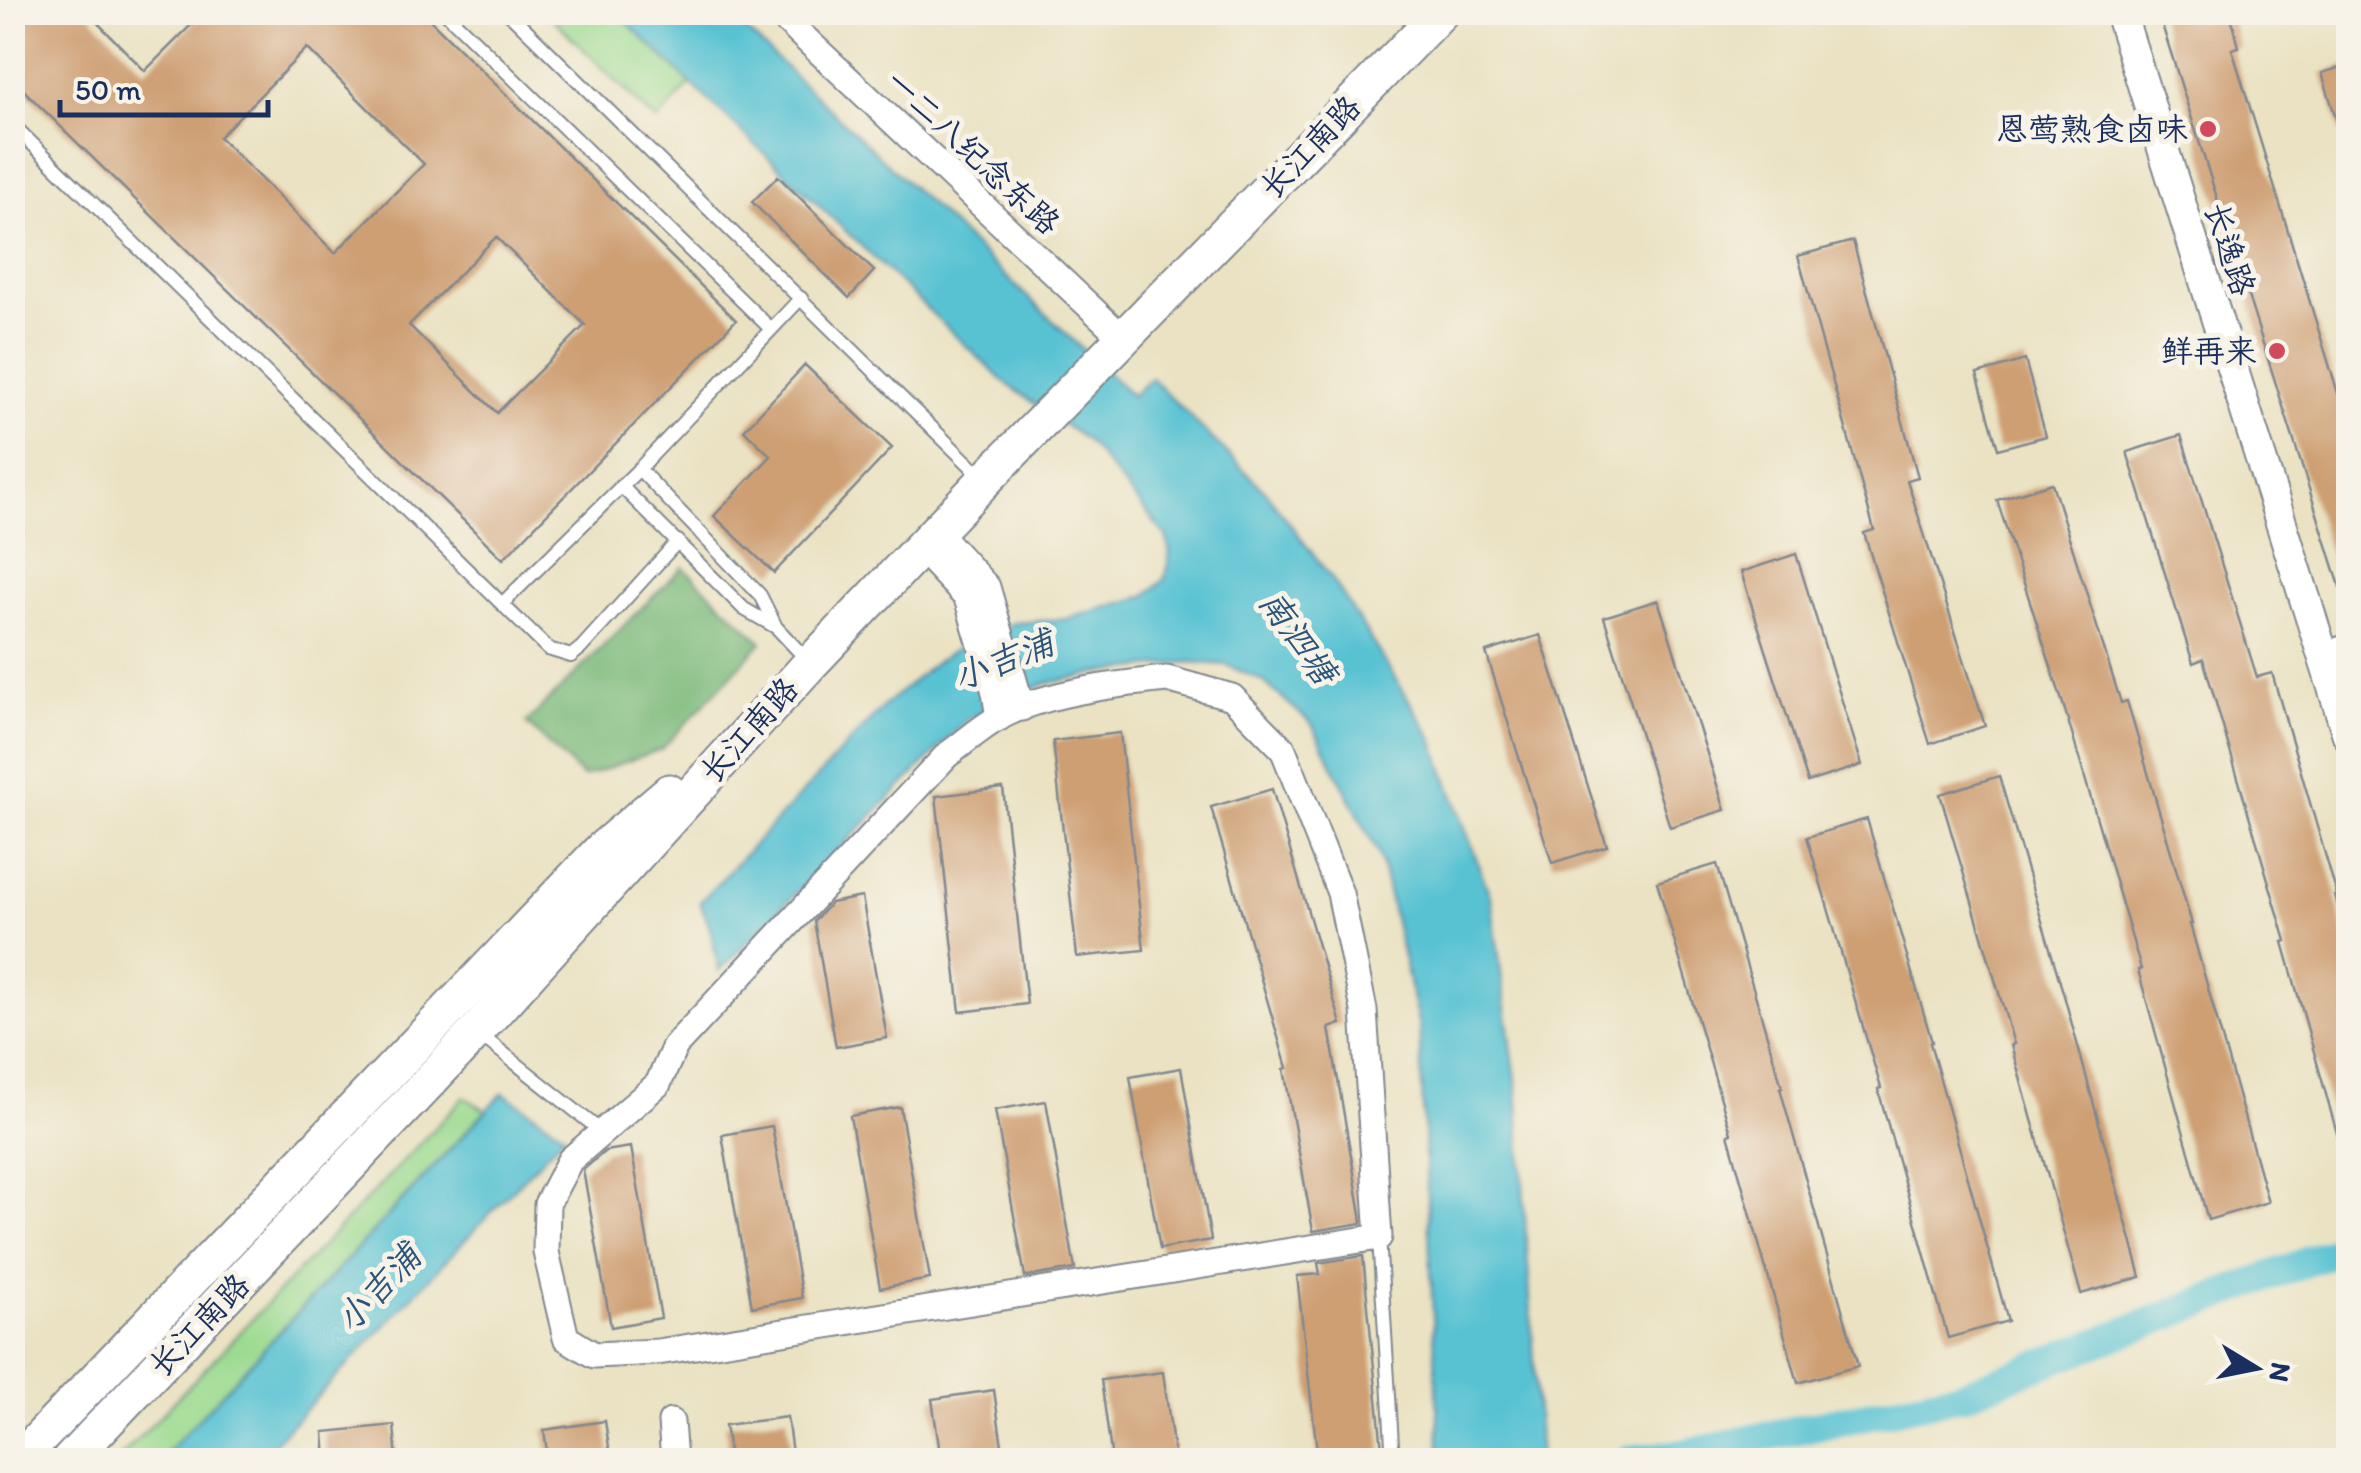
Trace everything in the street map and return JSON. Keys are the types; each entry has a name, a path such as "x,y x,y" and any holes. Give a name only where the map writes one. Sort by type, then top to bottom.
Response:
{"main road":[{"name":"长江南路","path":"70,1460 476,1032 762,714 1441,12"},
{"path":"19,1460 602,849 762,714"}],"street":[{"name":"一二八纪念东路","path":"778,12 1124,339"},
{"name":"长逸路","path":"2120,12 2336,651 2348,735"},
{"path":"928,540 987,587 982,604 1008,701"},
{"path":"1167,680 1232,697 1282,749 1340,894 1364,1010 1379,1237 658,1352 594,1355 566,1338 546,1252 547,1204 570,1160 602,1132 658,1084 675,1046 948,755 1008,701 1104,685 1167,680"},
{"path":"671,1422 674,1460"}],"lane":[{"path":"445,12 771,329"},
{"path":"508,12 801,298 992,472"},
{"path":"12,124 548,649 571,656 678,541"},
{"path":"503,603 622,486 801,298"},
{"path":"639,468 760,595 776,627 810,664"},
{"path":"622,486 744,609 776,627"},
{"path":"476,1032 602,1132"},
{"path":"1379,1237 1394,1460"}],"green space":[{"path":"547,13 617,13 691,83 657,122"},
{"path":"683,567 762,642 662,749 583,777 526,723"},
{"path":"464,1097 486,1110 160,1460 118,1460"}],"water":[{"path":"617,13 728,13 1132,396 1151,378 1265,491 1335,583 1432,737 1491,899 1517,1087 1540,1460 1440,1460 1419,1026 1380,857 1312,724 1263,681 1227,665 1190,662 1098,673 1044,684 968,719 719,971 700,902 884,706 937,661 1014,623 1066,619 1145,596 1164,580 1170,554 1166,536 1088,442 1003,381"},
{"name":"小吉浦","path":"503,1093 565,1134 258,1460 160,1460"}],"building":[{"path":"12,12 87,12 145,71 204,12 422,12 736,320 503,559 12,79","holes":["307,48 424,164 335,253 219,137","496,237 585,325 497,413 409,325"]},
{"path":"2158,12 2230,12 2239,47 2232,49 2348,426 2348,599 2344,599"},
{"path":"2348,65 2348,140 2343,141 2322,73"},
{"path":"778,176 874,271 849,298 752,202"},
{"path":"1853,241 1918,477 1907,480 1985,726 1930,744 1864,533 1874,530 1798,256"},
{"path":"2025,360 2046,436 1998,449 1977,374"},
{"path":"805,365 892,448 774,573 714,516 771,456 744,430"},
{"path":"2181,435 2257,677 2272,673 2337,895 2348,945 2348,1150 2342,1151 2283,942 2286,941 2203,659 2193,663 2127,452"},
{"path":"2052,483 2121,703 2127,701 2268,1202 2208,1220 2138,970 2141,969 2065,710 1997,500"},
{"path":"1796,554 1862,765 1808,782 1741,572"},
{"path":"1658,600 1725,810 1670,827 1604,617"},
{"path":"1540,635 1607,846 1552,863 1486,652"},
{"path":"1120,733 1144,950 1077,957 1053,741"},
{"path":"1999,776 2141,1277 2081,1294 2011,1045 2014,1044 1940,794"},
{"path":"1003,788 1027,1004 960,1012 936,796"},
{"path":"1272,789 1341,1024 1329,1028 1362,1223 1313,1231 1284,1069 1287,1068 1211,807"},
{"path":"1867,819 2008,1321 1948,1338 1878,1089 1881,1088 1807,837"},
{"path":"1717,864 1858,1366 1798,1383 1728,1134 1731,1133 1657,882"},
{"path":"862,897 887,1038 836,1047 814,921 831,903"},
{"path":"1181,1068 1211,1240 1160,1249 1130,1077"},
{"path":"1046,1101 1075,1269 1025,1277 995,1110"},
{"path":"900,1107 930,1279 880,1288 850,1116"},
{"path":"772,1126 802,1298 752,1307 722,1135"},
{"path":"631,1147 661,1318 611,1327 583,1170 605,1151"},
{"path":"1363,1256 1383,1460 1318,1460 1297,1276 1320,1274 1318,1263"},
{"path":"1163,1372 1175,1460 1112,1460 1101,1380"},
{"path":"994,1390 1004,1460 941,1460 932,1399"},
{"path":"787,1417 793,1460 730,1460 725,1425"},
{"path":"605,1421 611,1460 548,1460 544,1430"},
{"path":"394,1425 397,1460 326,1460 324,1432"}],"waterway":[{"path":"1629,1460 1683,1454 1961,1395 2348,1246"}],"place":[{"name":"恩莺熟食卤味","path":"2208,129"},
{"name":"鲜再来","path":"2277,351"}],"water label":[{"name":"南泗塘","path":"1298,637"}]}
